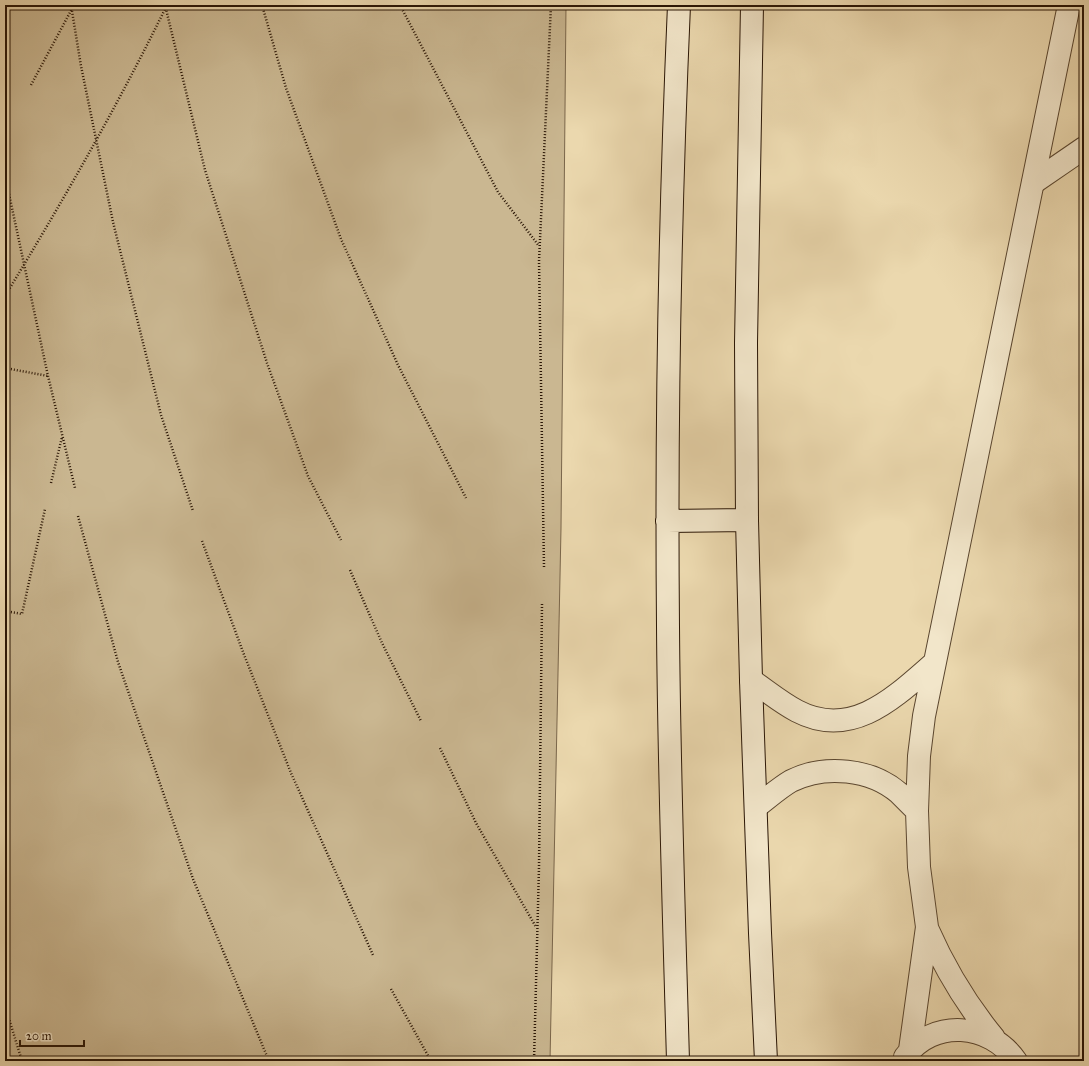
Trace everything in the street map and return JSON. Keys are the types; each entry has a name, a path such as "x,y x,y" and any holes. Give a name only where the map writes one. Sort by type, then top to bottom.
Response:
{"main road":[{"path":"678,1061 670,746 667,521 669,311 679,5"},
{"path":"752,5 746,343 747,520 751,680 766,1061"},
{"path":"1016,1061 1010,1052 996,1040 975,1015 956,987 940,958 927,927 919,867 916,811 923,723 934,663 1069,5"},
{"path":"1033,183 1084,148"},
{"path":"667,521 747,520"},
{"path":"751,680 797,711 813,717 831,720 848,719 865,715 880,707 934,663"},
{"path":"756,807 776,790 792,781 810,774 829,771 848,771 866,775 883,782 899,793 916,811"},
{"path":"906,1056 927,927"},
{"path":"906,1056 924,1039 942,1031 960,1029 979,1032 996,1040"}],"path":[{"path":"71,5 81,66 113,222 161,415 193,511"},
{"path":"31,85 74,5"},
{"path":"262,5 286,88 341,239 398,365 466,498"},
{"path":"400,5 498,192 540,247"},
{"path":"544,566 540,247 551,5"},
{"path":"5,296 64,199 97,141 128,85 166,6"},
{"path":"166,6 205,170 267,363 308,476 342,540"},
{"path":"9,194 48,376 74,488"},
{"path":"5,368 48,376"},
{"path":"51,483 62,435"},
{"path":"5,611 22,614 45,509"},
{"path":"78,516 118,662 188,864 268,1061"},
{"path":"202,541 243,652 291,773 373,955"},
{"path":"350,570 382,644 421,721"},
{"path":"534,1061 542,604"},
{"path":"440,748 476,823 537,929"},
{"path":"391,989 431,1061"},
{"path":"5,1006 22,1061"}],"shaded area":[{"path":"5,5 566,5 561,528 550,1061 5,1061"}]}
